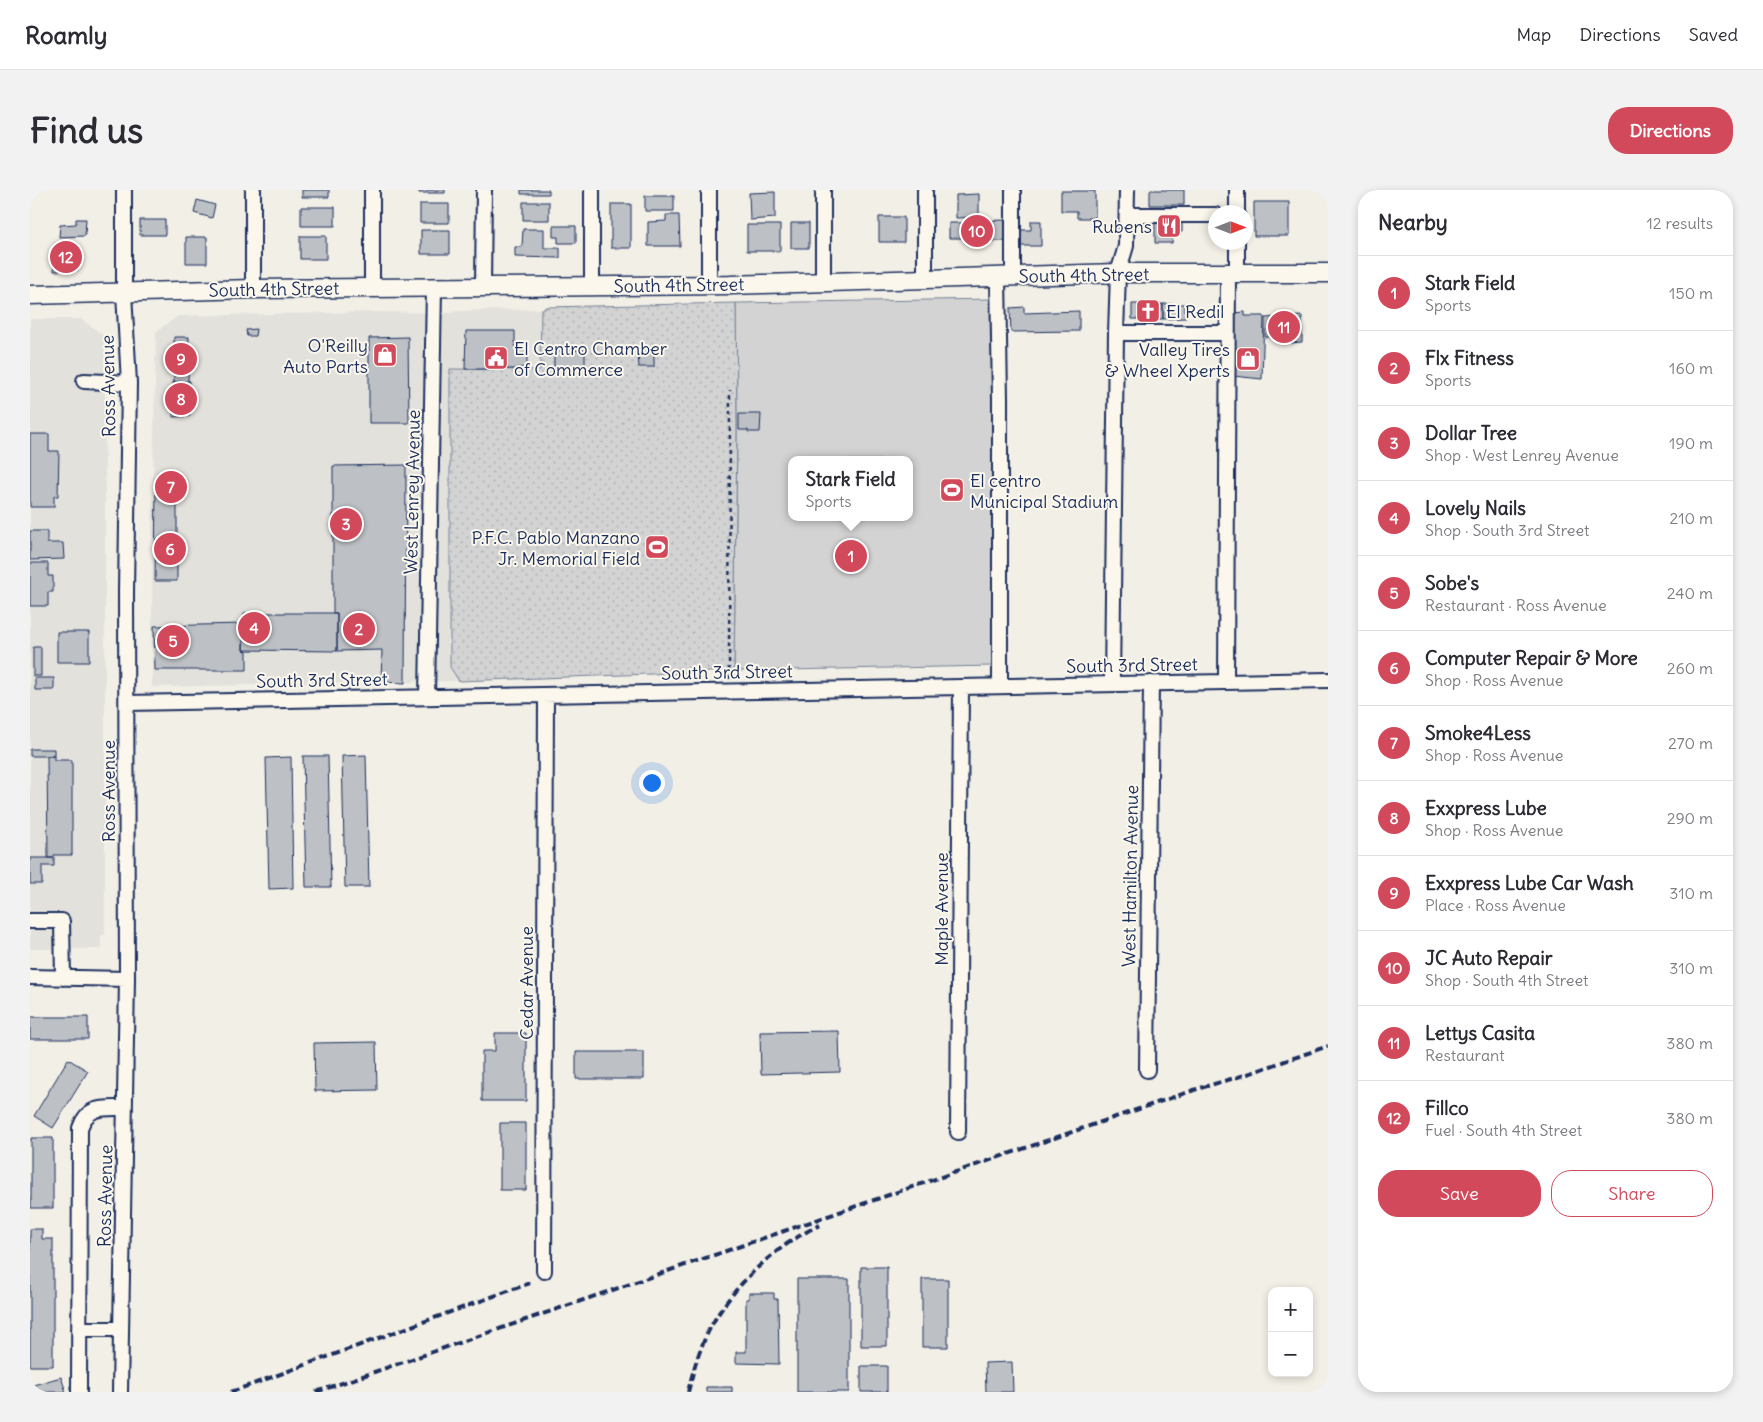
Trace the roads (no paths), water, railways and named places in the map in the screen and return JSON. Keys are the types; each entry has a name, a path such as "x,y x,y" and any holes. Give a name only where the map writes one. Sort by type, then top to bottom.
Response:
{"main road":[{"name":"South 4th Street","path":"30,295 253,289 709,285 1118,273 1328,273"}],"street":[{"name":"Ross Avenue","path":"120,1392 127,979 126,592 129,383 124,293 124,190"},
{"path":"253,190 253,289"},
{"path":"372,190 372,288"},
{"path":"484,190 484,287"},
{"path":"592,190 592,287"},
{"path":"709,190 709,285"},
{"path":"823,190 823,281"},
{"path":"925,190 925,279"},
{"path":"1000,686 1000,399 1005,277 1013,190"},
{"path":"1112,684 1116,333 1118,273 1126,246 1127,190"},
{"path":"1237,190 1237,205"},
{"path":"1127,215 1208,215"},
{"path":"1226,682 1227,333 1236,250"},
{"name":"West Lenrey Avenue","path":"427,697 434,288"},
{"path":"1116,333 1227,333"},
{"path":"84,382 129,383"},
{"name":"South 3rd Street","path":"127,702 1328,680"},
{"name":"West Hamilton Avenue","path":"1146,1070 1151,683"},
{"name":"Maple Avenue","path":"958,1132 961,687"},
{"name":"Cedar Avenue","path":"544,1270 546,695"},
{"path":"30,921 62,921 63,978"},
{"path":"30,977 127,979"},
{"path":"79,1392 80,1128 87,1114 95,1109 125,1108"},
{"path":"79,1329 122,1329"}],"railway":[{"path":"316,1392 1197,1089 1248,1074 1328,1046"},
{"path":"688,1392 705,1338 729,1298 771,1256 804,1233 820,1225"},
{"path":"231,1392 530,1283"}],"place":[{"name":"Rubens","path":"1169,226"},
{"name":"JC Auto Repair","path":"977,231"},
{"name":"Fillco","path":"66,257"},
{"name":"El Redil","path":"1148,311"},
{"name":"Lettys Casita","path":"1284,327"},
{"name":"O'Reilly Auto Parts","path":"385,355"},
{"name":"El Centro Chamber of Commerce","path":"496,358"},
{"name":"Exxpress Lube Car Wash","path":"181,359"},
{"name":"Valley Tires & Wheel Xperts","path":"1248,359"},
{"name":"Exxpress Lube","path":"181,399"},
{"name":"Smoke4Less","path":"171,487"},
{"name":"El centro Municipal Stadium","path":"952,490"},
{"name":"Dollar Tree","path":"346,524"},
{"name":"P.F.C. Pablo Manzano Jr. Memorial Field","path":"657,547"},
{"name":"Computer Repair & More","path":"170,549"},
{"name":"Stark Field","path":"851,556"},
{"name":"Lovely Nails","path":"254,628"},
{"name":"Flx Fitness","path":"359,629"},
{"name":"Sobe's","path":"173,641"}]}
